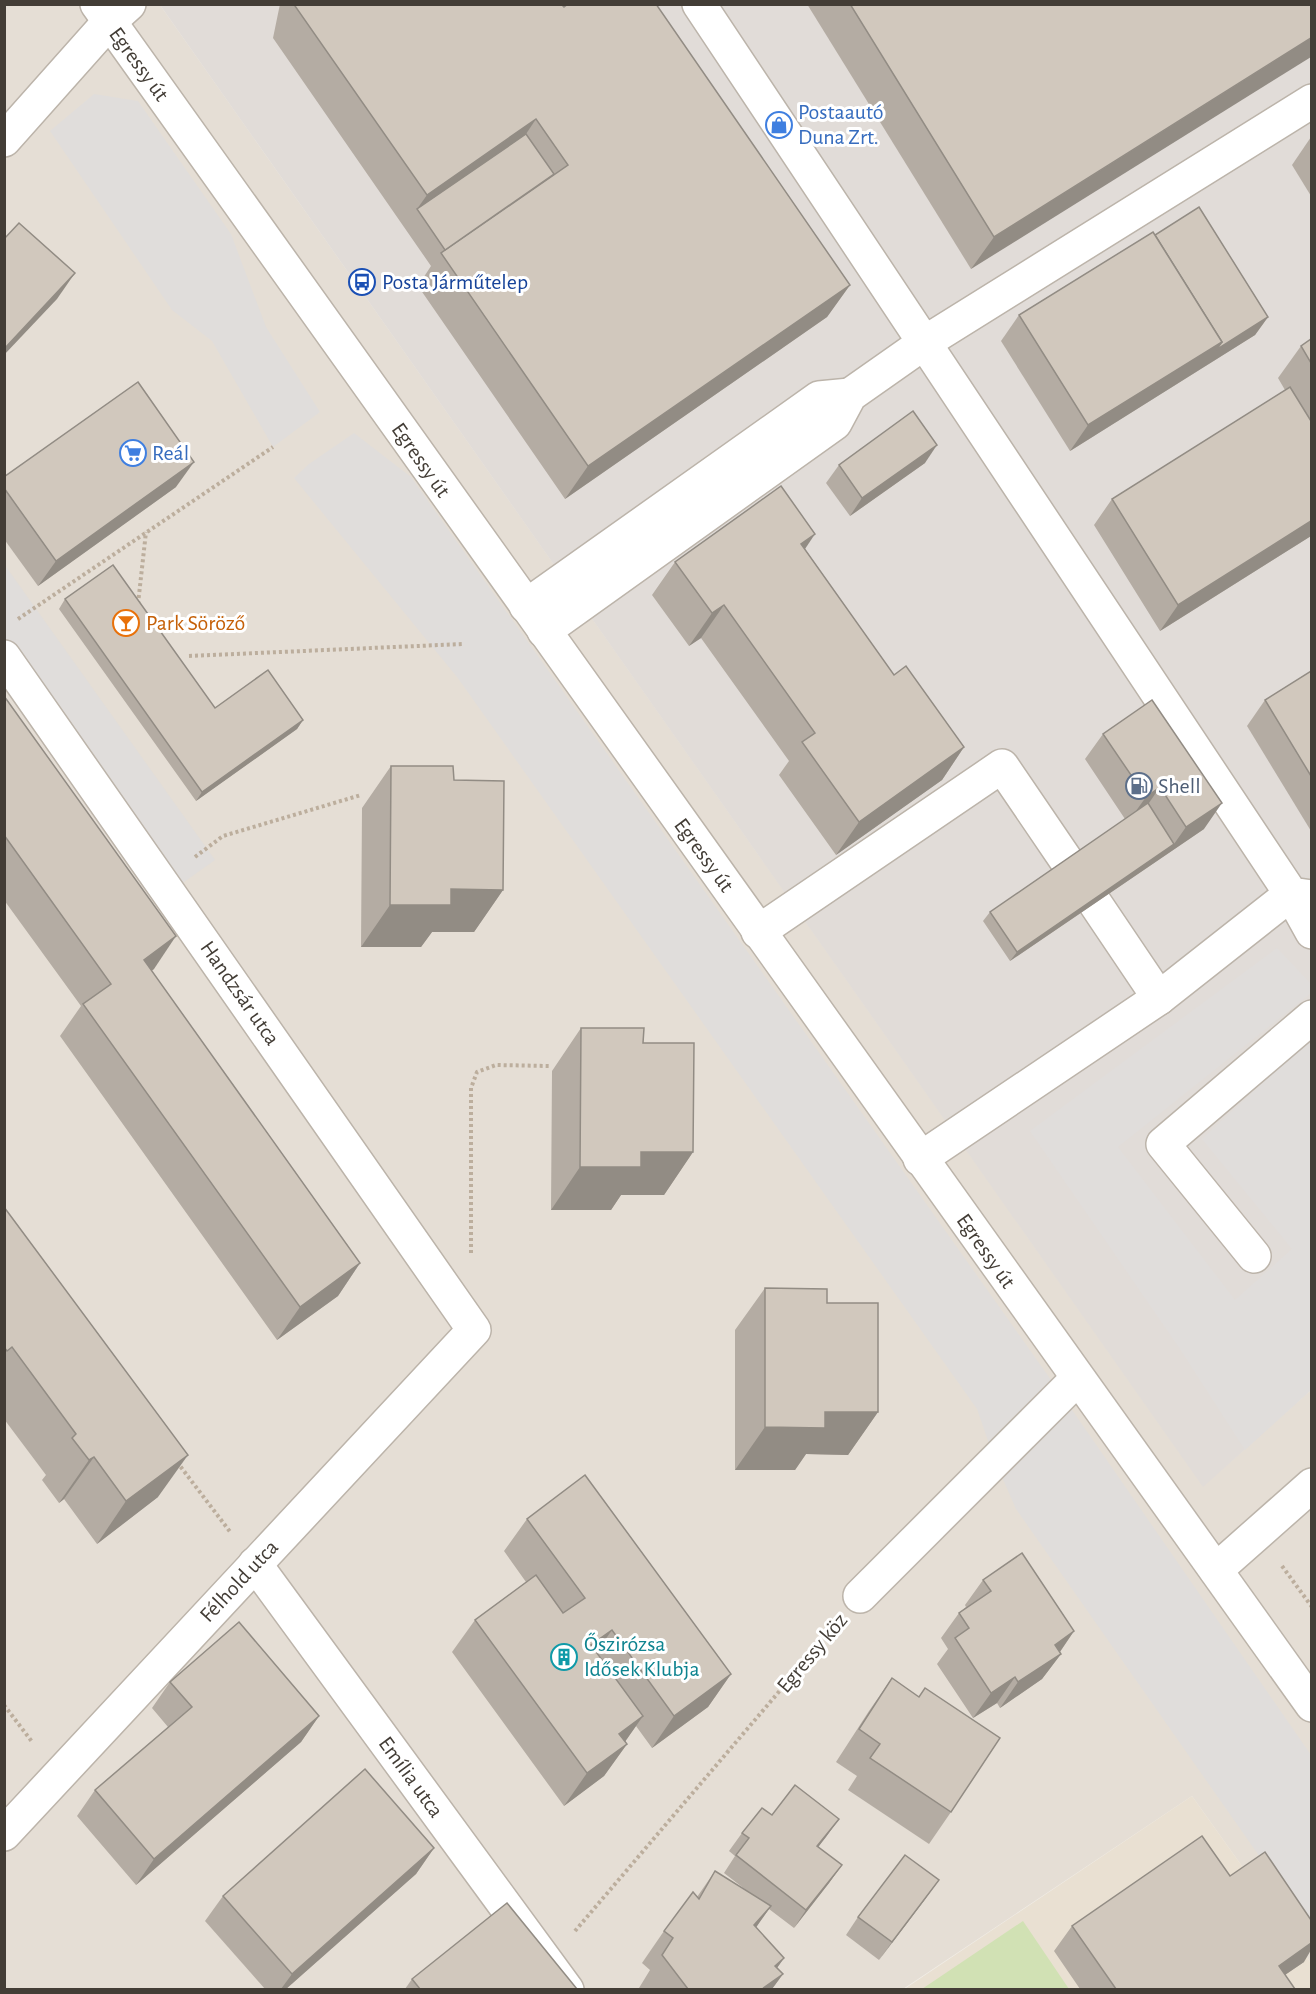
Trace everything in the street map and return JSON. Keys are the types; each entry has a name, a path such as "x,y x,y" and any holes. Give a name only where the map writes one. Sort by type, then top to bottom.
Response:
{"street":[{"path":"699,4 924,342 1301,896 1311,932"},
{"path":"4,140 112,10"},
{"name":"Egressy út","path":"112,10 535,619 1311,1706"},
{"path":"535,619 835,423 850,395 924,342 1311,101"},
{"name":"Handzsár utca","path":"4,657 474,1330"},
{"path":"758,932 1002,766 1068,863"},
{"path":"920,1159 1159,998 1301,896"},
{"path":"1095,903 1159,998"},
{"path":"1254,1256 1163,1144 1311,1017"},
{"name":"Félhold utca","path":"4,1833 474,1330"},
{"name":"Egressy köz","path":"860,1596 1077,1379"},
{"path":"1216,1570 1311,1485"},
{"name":"Emília utca","path":"255,1564 567,1989"}],"path":[{"path":"13,622 273,447"},
{"path":"138,608 146,532"},
{"path":"189,656 463,644"},
{"path":"207,849 223,836 361,795"},
{"path":"471,1259 471,1088 477,1072 496,1065 549,1066"},
{"path":"176,1461 255,1564"},
{"path":"1258,1533 1311,1606"},
{"name":"Egressy köz","path":"572,1934 860,1596"}],"shaded area":[{"path":"5,5 160,5 1203,1486 1311,1390 1311,1963 1192,1796 903,1989 5,1990"},
{"path":"160,5 1311,5 1311,1390 1203,1487"},
{"path":"94,94 138,101 231,234 266,327 320,412 273,447 212,341 172,310 50,131"},
{"path":"354,433 411,477 1061,1394 1311,1755 1311,1930 1016,1509 995,1461 977,1409 457,677 294,478 309,464"},
{"path":"4,564 215,860 170,892 5,660"},
{"path":"1277,948 1311,984 1311,993 1118,1147 1235,1300 1292,1249 1202,1139 1311,1038 1311,1390 1245,1450 1180,1349 1030,1131"},
{"path":"1192,1796 1311,1963 1311,1989 903,1990"}],"green space":[{"path":"1023,1921 1069,1989 922,1989"}],"building":[{"path":"296,4 561,4 564,7 568,4 656,4 850,285 588,466 441,253 568,165 536,119 427,195 295,6"},
{"path":"850,4 1311,4 1311,38 994,237"},
{"path":"526,134 554,174 445,250 417,209"},
{"path":"1199,207 1268,317 1216,350 1222,342 1155,235"},
{"path":"19,223 75,273 4,349 4,239"},
{"path":"1153,232 1222,342 1088,425 1019,315"},
{"path":"1311,339 1311,363 1301,346"},
{"path":"138,382 194,462 56,561 4,488 4,477"},
{"path":"1290,387 1311,421 1311,521 1178,605 1112,499"},
{"path":"913,411 937,445 862,498 839,465"},
{"path":"781,486 815,534 801,544 894,675 906,666 964,747 859,822 802,742 815,733 724,605 712,613 675,562"},
{"path":"113,565 215,708 268,670 303,720 202,792 65,599"},
{"path":"1311,671 1311,776 1265,700"},
{"path":"4,696 176,936 144,960 360,1263 300,1307 83,1004 111,984 4,835"},
{"path":"1152,700 1222,803 1186,827 1160,787 1146,797 1103,734"},
{"path":"391,766 453,766 454,780 504,781 503,890 451,889 451,905 390,905"},
{"path":"1148,803 1174,844 1017,952 990,912"},
{"path":"581,1028 644,1028 643,1043 694,1043 693,1152 641,1152 641,1167 580,1167"},
{"path":"4,1207 188,1455 126,1501 94,1457 89,1460 72,1438 76,1434 12,1347 7,1351 4,1347"},
{"path":"765,1288 827,1289 827,1303 878,1303 878,1412 825,1412 825,1428 765,1427"},
{"path":"585,1475 731,1674 674,1716 612,1630 591,1645 643,1716 619,1734 627,1744 587,1773 475,1620 536,1575 563,1613 585,1598 527,1519"},
{"path":"1022,1553 1074,1631 1055,1645 1061,1654 1018,1682 1015,1677 991,1693 955,1638 969,1628 959,1613 991,1591 983,1580"},
{"path":"239,1622 319,1716 154,1859 95,1790 192,1707 170,1682"},
{"path":"892,1678 919,1697 925,1688 1000,1738 951,1812 870,1758 880,1744 859,1729"},
{"path":"365,1769 434,1848 292,1974 223,1896"},
{"path":"795,1785 839,1819 817,1846 842,1865 806,1910 736,1855 749,1838 742,1833 762,1808 772,1815"},
{"path":"1202,1836 1230,1876 1265,1852 1311,1920 1311,1943 1279,1966 1295,1989 1116,1989 1072,1926"},
{"path":"905,1855 939,1880 892,1942 858,1917"},
{"path":"715,1871 771,1906 754,1925 784,1958 775,1966 783,1974 762,1989 688,1989 662,1955 673,1938 664,1931 693,1892 699,1899"},
{"path":"507,1903 577,1989 420,1989 412,1979"}],"place":[{"name":"Postaautó Duna Zrt.","path":"779,125"},
{"name":"Posta Járműtelep","path":"362,282"},
{"name":"Reál","path":"133,453"},
{"name":"Park Söröző","path":"126,623"},
{"name":"Shell","path":"1139,786"},
{"name":"Őszirózsa Idősek Klubja","path":"564,1657"}]}
